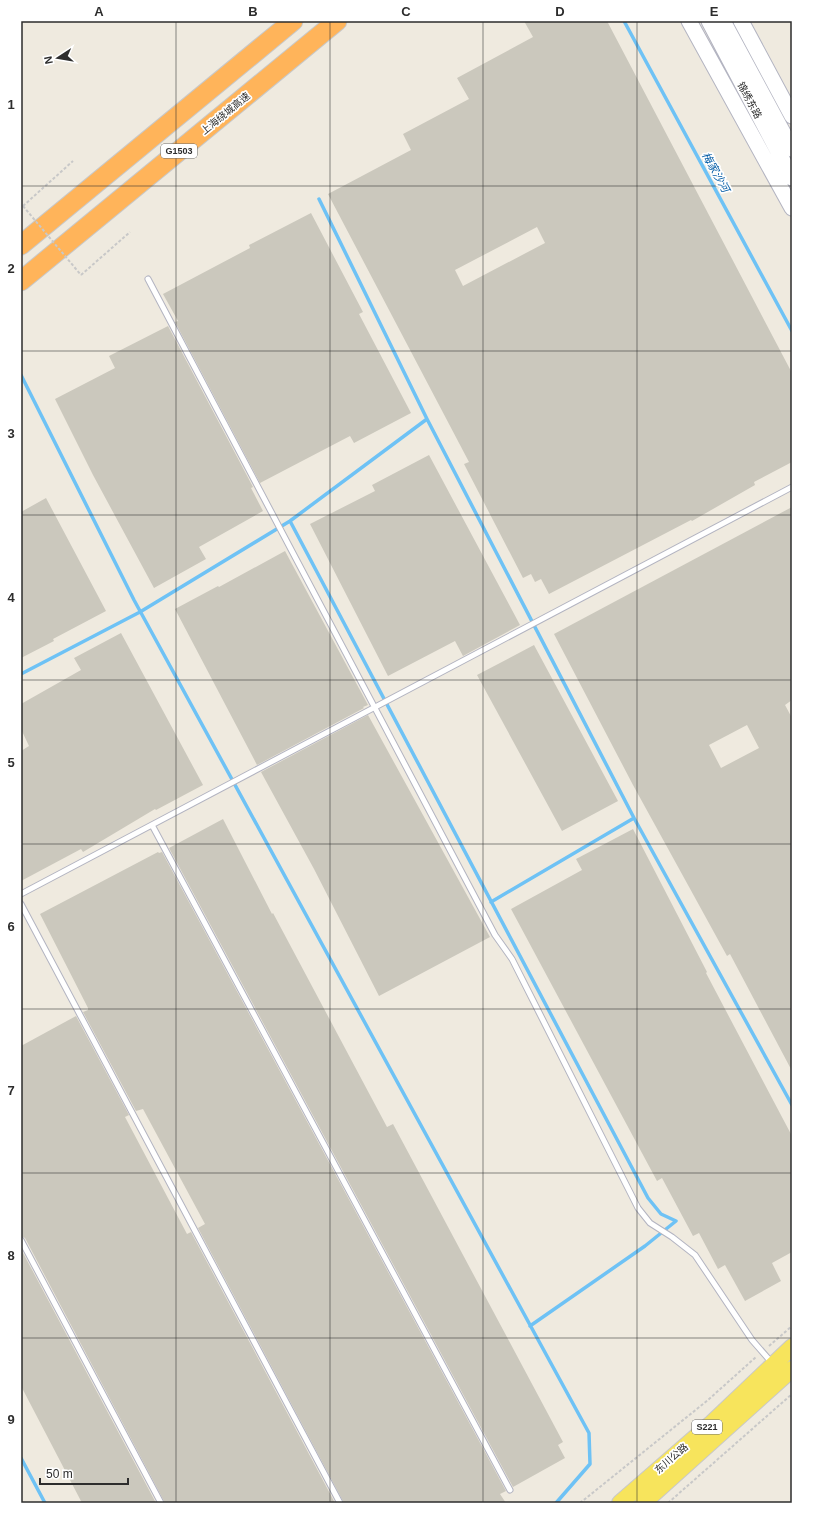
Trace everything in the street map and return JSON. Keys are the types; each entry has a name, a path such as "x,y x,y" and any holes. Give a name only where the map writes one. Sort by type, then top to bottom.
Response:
{"highway":[{"name":"G1503","path":"21,245 293,21"},
{"name":"上海绕城高速","path":"21,281 336,21"}],"main road":[{"path":"689,21 792,208"},
{"name":"锦绣东路","path":"709,21 792,178"},
{"name":"锦绣东路","path":"723,21 792,149"},
{"path":"741,21 792,116"},
{"name":"东川公路","path":"620,1503 712,1423 792,1347"},
{"name":"东川公路","path":"642,1503 792,1369"}],"lane":[{"path":"148,279 495,935 512,959 638,1208 650,1223 695,1255 752,1340 773,1365"},
{"path":"21,894 792,487"},
{"path":"152,825 510,1490"},
{"path":"21,904 340,1503"},
{"path":"21,1240 161,1503"}],"path":[{"path":"73,161 23,206 81,275 130,232"},
{"path":"580,1503 702,1405 792,1326"},
{"path":"668,1503 792,1394"}],"building":[{"path":"524,21 607,21 792,373 792,462 754,482 755,485 692,521 691,520 549,594 541,579 535,582 531,574 523,578 464,464 469,462 328,194 411,150 403,134 469,99 457,78 533,37","holes":["537,227 545,243 463,286 455,270"]},
{"path":"311,213 363,312 359,314 411,413 354,443 350,436 260,483 175,322 178,321 163,294 250,248 249,245"},
{"path":"168,326 253,487 251,488 263,511 199,547 206,559 154,588 93,475 55,399 115,368 109,356"},
{"path":"429,455 520,625 463,656 455,641 388,676 310,524 375,491 372,485"},
{"path":"46,498 106,611 21,658 21,512"},
{"path":"792,507 792,700 785,705 792,718 792,1071 730,954 727,956 633,785 554,634","holes":["747,725 759,748 721,768 709,745"]},
{"path":"285,551 368,705 257,765 175,609"},
{"path":"121,633 203,785 156,810 155,809 83,852 81,849 21,881 21,751 29,746 21,729 21,704 81,670 74,658"},
{"path":"534,645 618,801 562,831 477,675"},
{"path":"368,715 490,937 379,996 314,869 261,772"},
{"path":"223,819 272,914 273,913 387,1127 393,1124 563,1442 558,1445 565,1458 513,1487 169,848"},
{"path":"633,829 707,972 706,973 792,1136 792,1252 772,1263 781,1281 745,1301 725,1265 718,1269 699,1233 693,1236 662,1178 657,1181 511,909 582,870 576,859"},
{"path":"158,852 162,852 506,1491 500,1494 506,1503 344,1503 198,1228 205,1224 143,1109 136,1111 83,1012 88,1010 88,1008 40,914"},
{"path":"76,1016 129,1115 125,1117 187,1234 191,1232 335,1503 165,1503 25,1238 21,1236 21,1046"},
{"path":"21,1249 156,1503 82,1503 21,1386"}],"waterway":[{"name":"梅家沙河","path":"624,21 792,331"},
{"path":"21,674 140,612 290,521 427,419 319,199"},
{"path":"21,375 134,600 589,1433 590,1464 556,1503"},
{"path":"427,419 634,818 491,902"},
{"path":"290,521 648,1198 661,1214 676,1221 645,1246 530,1326"},
{"path":"634,818 792,1105"},
{"path":"21,1458 45,1503"}]}
